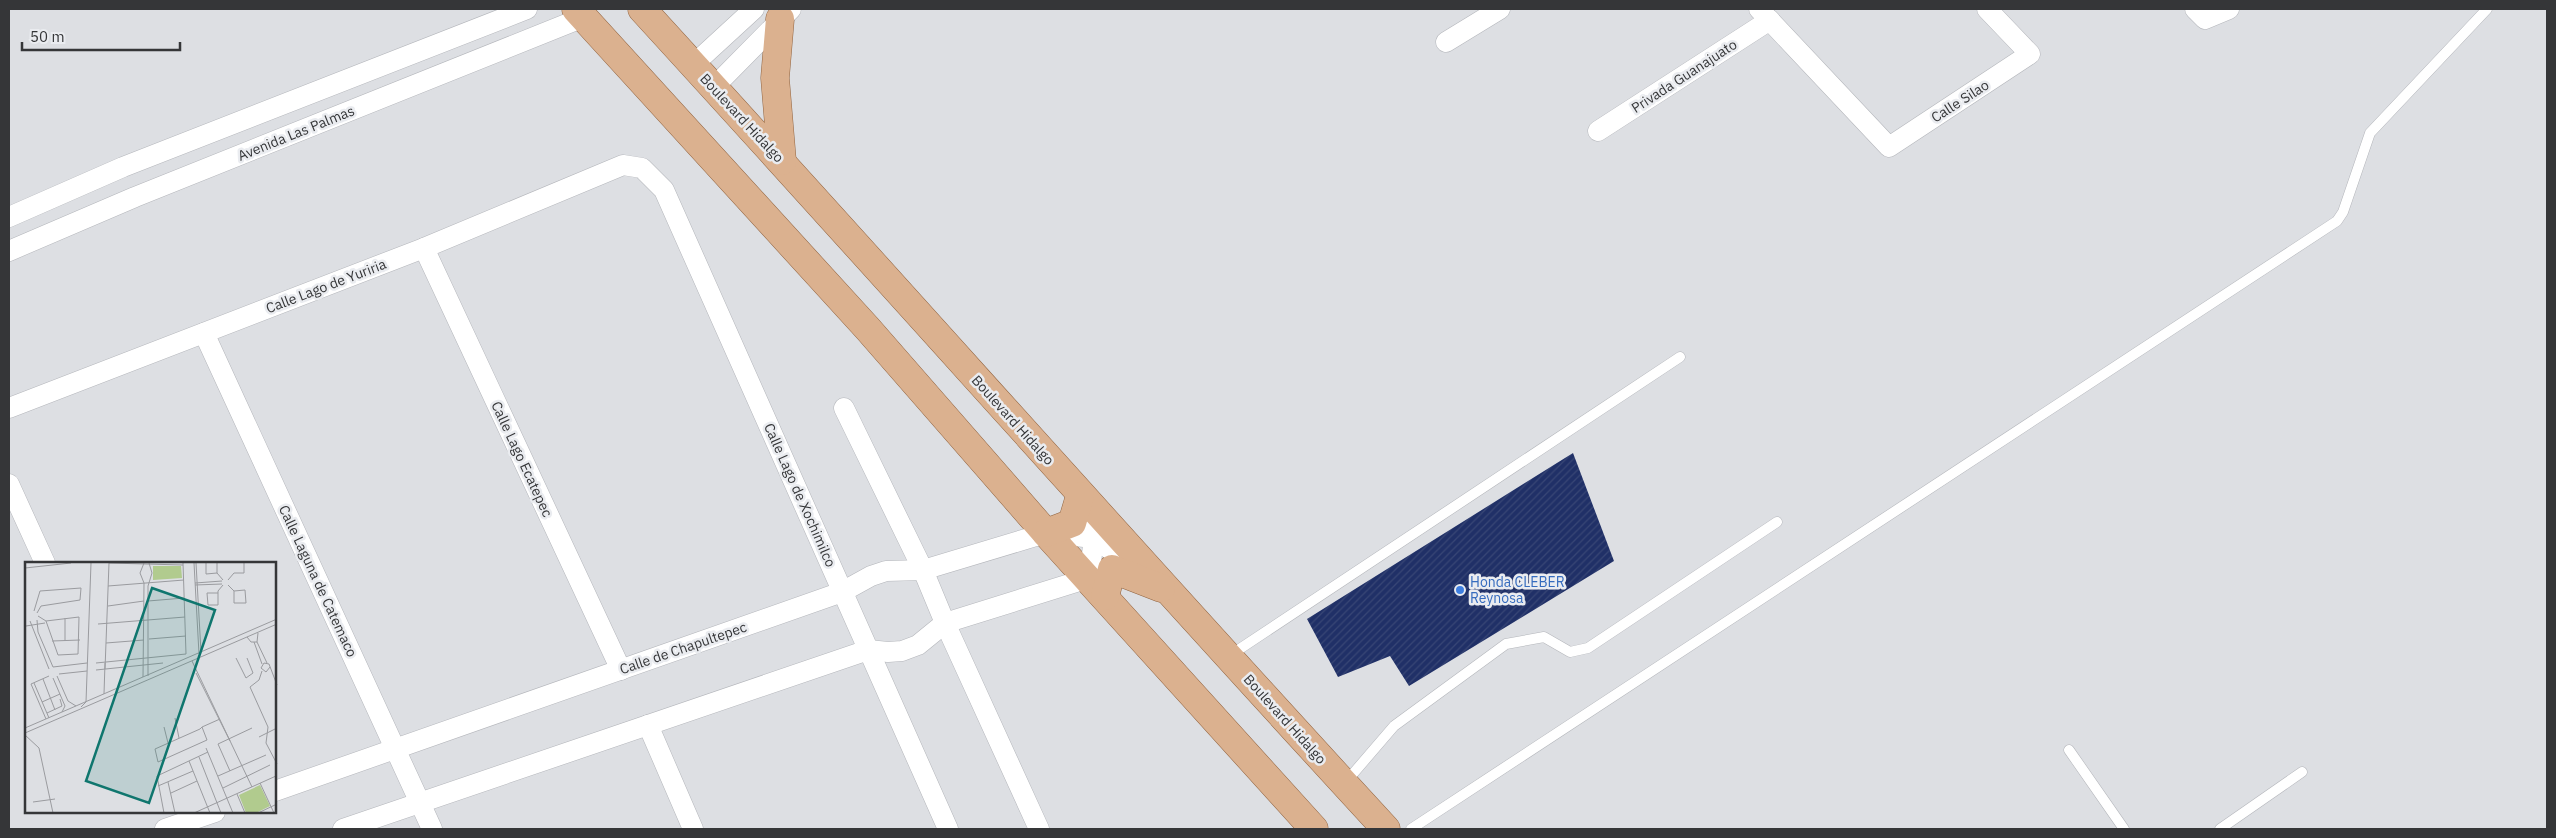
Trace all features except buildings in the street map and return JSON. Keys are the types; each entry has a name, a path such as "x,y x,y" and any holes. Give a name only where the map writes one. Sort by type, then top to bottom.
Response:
{"main road":[{"name":"Boulevard Hidalgo","path":"642,9 782,161 1080,496 1386,829"},
{"path":"580,13 861,322 1046,533 1097,587 1314,829"},
{"path":"782,161 775,78 786,14"},
{"path":"1046,533 1072,523 1080,496"},
{"path":"1097,587 1112,569 1167,590"}],"street":[{"path":"9,217 123,167 528,9"},
{"path":"693,65 754,9"},
{"path":"1446,42 1500,9"},
{"name":"Calle Silao","path":"1764,15 1889,147 2030,54 1987,9"},
{"path":"2200,14 2228,9"},
{"name":"Avenida Las Palmas","path":"9,251 134,197 502,50 580,13"},
{"path":"714,87 786,14"},
{"name":"Privada Guanajuato","path":"1598,131 1764,15"},
{"path":"491,23 502,50"},
{"name":"Calle Lago de Yuriria","path":"9,408 424,248 623,165 642,168"},
{"path":"123,167 134,197"},
{"name":"Calle Lago de Xochimilco","path":"642,168 664,190 948,829"},
{"name":"Calle Lago Ecatepec","path":"424,248 621,670"},
{"name":"Calle Laguna de Catemaco","path":"204,333 432,829"},
{"path":"844,408 923,570 945,623 1039,829"},
{"path":"9,484 45,562"},
{"path":"343,829 868,650 888,652 918,645 945,623 1097,587 1094,538 1080,496"},
{"name":"Calle de Chapultepec","path":"276,790 842,592 871,576 886,571 923,570 1046,533 1094,538 1167,590"},
{"path":"648,724 693,829"},
{"path":"158,813 165,829 211,813"}],"lane":[{"path":"1411,829 2337,221 2343,212 2370,134 2487,9"},
{"path":"1228,657 1680,357"},
{"path":"1344,784 1394,726 1506,644 1544,636 1570,652 1588,648 1777,522"},
{"path":"2069,750 2124,829"},
{"path":"2220,829 2302,772"}],"place":[{"name":"Honda CLEBER Reynosa","path":"1460,590"}]}
